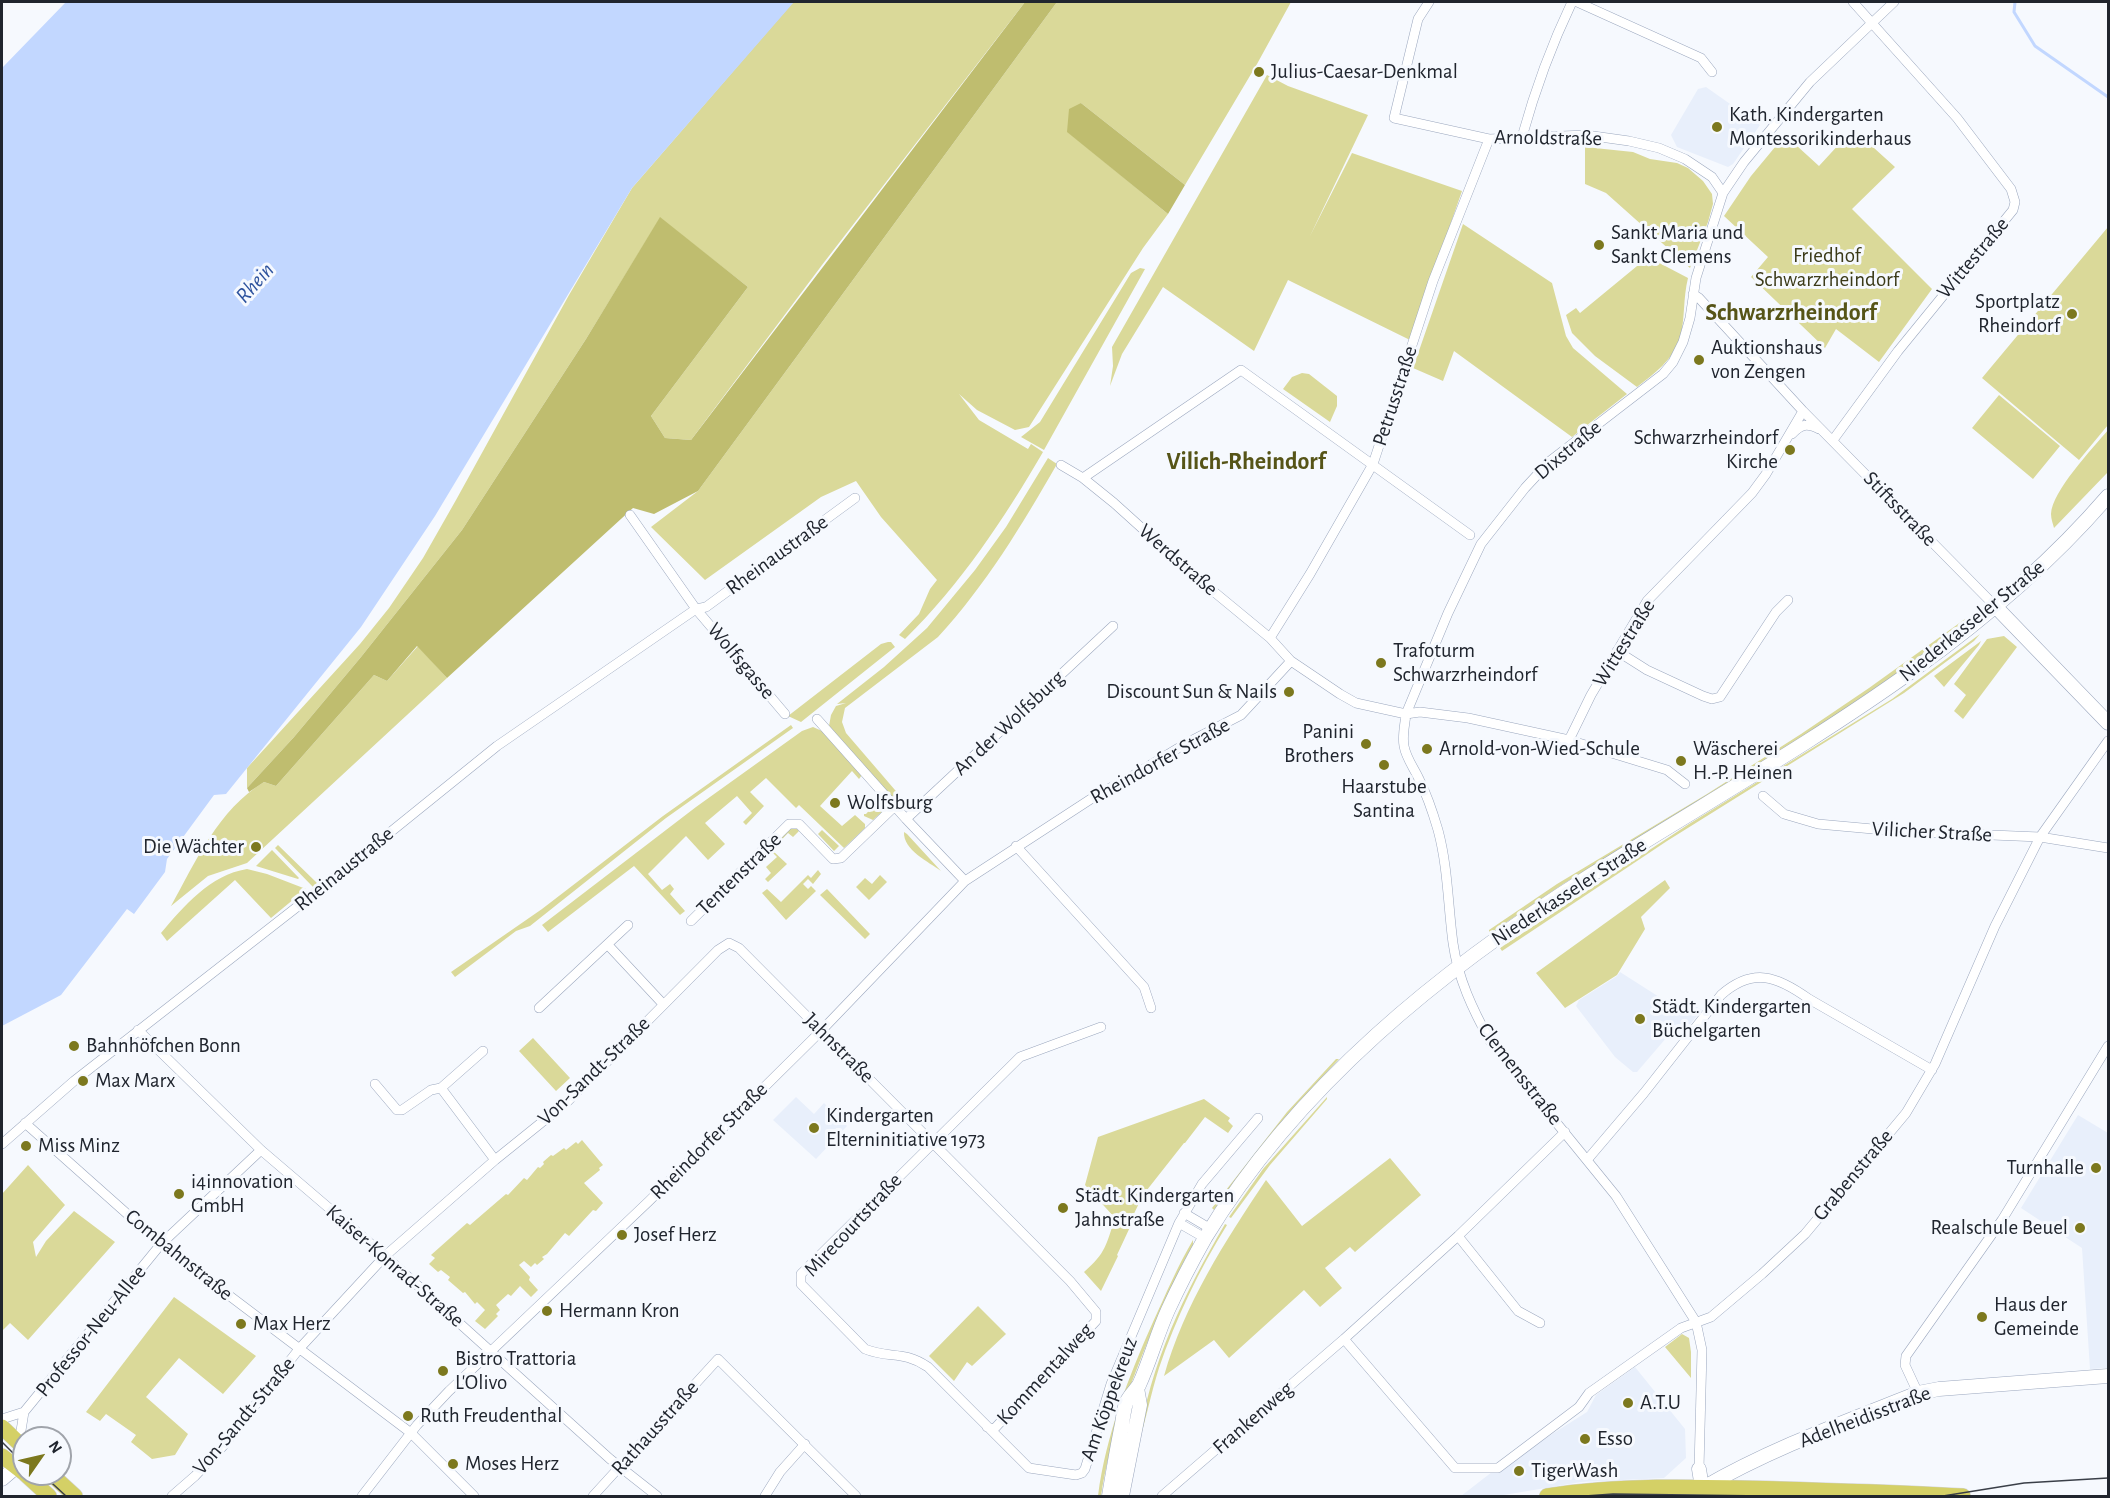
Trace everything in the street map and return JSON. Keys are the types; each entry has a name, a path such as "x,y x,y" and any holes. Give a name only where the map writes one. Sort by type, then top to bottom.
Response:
{"main road":[{"name":"Niederkasseler Straße","path":"1109,1497 1127,1401 1137,1388 1168,1311 1208,1234 1273,1142 1331,1079 1370,1041 1458,966 1490,942 1588,876 1785,755 1946,647 2043,565 2109,496"},
{"name":"Stiftsstraße","path":"1995,606 2109,723"},
{"name":"Adelheidisstraße","path":"1703,1492 1728,1473 1916,1389 2109,1376"},
{"name":"Niederkasseler Straße","path":"1122,1497 1140,1405 1137,1388"},
{"name":"Clemensstraße","path":"1699,1469 1703,1492"},
{"path":"37,1486 49,1497"},
{"path":"64,1486 75,1497"},
{"path":"1547,1497 1601,1490 1894,1492 1963,1497"}],"street":[{"name":"Arnoldstraße","path":"1429,2 1418,19 1394,118 1489,139 1586,135 1629,141 1659,148 1685,159 1712,177 1723,193"},
{"path":"1522,137 1537,84 1557,34 1575,2 1701,58 1712,72"},
{"path":"1853,2 1872,22"},
{"name":"Dixstraße","path":"1406,714 1448,613 1481,544 1525,488 1550,461 1663,374 1673,362 1683,342 1690,318 1696,278 1723,193 1744,162 1789,106 1824,67 1894,2"},
{"name":"Wittestraße","path":"1833,440 1898,351 2013,210 2015,202 2011,189 1964,127 1872,22"},
{"name":"Petrusstraße","path":"1269,638 1310,574 1373,464 1433,281 1489,139"},
{"name":"Stiftsstraße","path":"1693,294 1803,411 1995,606"},
{"path":"1083,478 1241,370 1470,535"},
{"name":"Wittestraße","path":"1569,740 1591,695 1647,602 1752,493 1766,474 1803,411"},
{"name":"Wittestraße","path":"1782,444 1798,427 1804,425 1811,425 1824,432"},
{"name":"Werdstraße","path":"1061,465 1083,478 1269,638 1291,661"},
{"name":"Rheinaustraße","path":"2,1144 138,1030 320,889 497,746 696,609 706,607 855,498"},
{"path":"630,515 696,609"},
{"path":"1617,651 1647,670 1703,696 1712,699 1720,697 1776,612 1788,600"},
{"name":"Wolfsgasse","path":"696,609 785,714"},
{"name":"An der Wolfsburg","path":"906,819 1113,626"},
{"path":"1291,661 1356,703 1406,714 1420,712 1468,718 1569,740 1667,770 1685,784"},
{"name":"Rheindorfer Straße","path":"362,1497 411,1433 449,1391 492,1352 821,1031 965,880 1097,795 1130,778 1185,744 1241,715 1291,661"},
{"name":"Clemensstraße","path":"1406,714 1404,746 1410,764 1426,794 1438,832 1447,880 1453,946 1464,989 1475,1014 1490,1041 1616,1196 1696,1322 1702,1350 1699,1469"},
{"path":"817,719 894,807 965,880"},
{"name":"Grabenstraße","path":"1344,1339 1455,1468 1498,1468 1579,1407 1589,1393 1681,1328 1711,1317 1805,1234 1906,1113 1932,1070 1991,935 2040,837 2109,741"},
{"name":"Vilicher Straße","path":"1763,796 1784,814 1815,824 1895,831 2040,837 2109,848"},
{"name":"Tentenstraße","path":"691,921 789,824 799,824 833,859 841,858 894,807"},
{"path":"1016,846 1144,987 1151,1008"},
{"path":"539,1008 628,926"},
{"name":"Jahnstraße","path":"729,943 739,948 933,1142 1070,1281 1096,1312"},
{"name":"Von-Sandt-Straße","path":"172,1497 224,1445 300,1348 385,1256 495,1160 567,1102 718,950 729,943"},
{"name":"Von-Sandt-Straße","path":"608,945 663,1004"},
{"path":"1587,1160 1721,996 1734,984 1748,978 1775,979 1793,987 1809,999 1932,1070"},
{"name":"Mirecourtstraße","path":"987,1427 920,1361 906,1356 876,1354 865,1349 801,1284 801,1274 1020,1057 1101,1027"},
{"name":"Kaiser-Konrad-Straße","path":"138,1030 261,1150 385,1256 620,1467 657,1497"},
{"path":"1916,1389 1905,1365 1906,1356 2002,1220 2109,1046"},
{"path":"375,1084 397,1110 402,1110 431,1090 441,1088 483,1051"},
{"path":"441,1088 495,1160"},
{"name":"Am Köppekreuz","path":"987,1427 1029,1468 1076,1475 1082,1473 1087,1464 1094,1434 1111,1384 1179,1223 1202,1184 1258,1118"},
{"name":"Combahnstraße","path":"25,1123 161,1244 411,1433 474,1497"},
{"name":"Frankenweg","path":"1162,1497 1344,1339 1458,1236 1565,1132"},
{"name":"Professor-Neu-Allee","path":"2,1419 24,1412 161,1244 261,1150"},
{"path":"1184,1213 1208,1234"},
{"path":"1179,1223 1208,1234"},
{"path":"1458,1236 1518,1311 1540,1323"},
{"name":"Kommentalweg","path":"987,1427 994,1429 1015,1409 1096,1321 1096,1312"},
{"name":"Rathausstraße","path":"593,1497 718,1359 805,1444"},
{"name":"Professor-Neu-Allee","path":"23,1426 24,1412"},
{"path":"765,1497 780,1472 805,1444 856,1497"}],"shaded area":[{"path":"1025,2 1057,2 698,491 654,514 633,508 447,678 417,646 387,681 374,675 276,786 264,782 249,792 247,788 294,737 361,657 462,530 586,339 660,217 748,287 651,416 665,438 691,440"},
{"name":"Kath. Kindergarten Montessorikinderhaus","path":"1706,87 1760,125 1733,164 1728,167 1677,147 1671,135 1698,89"},
{"path":"1081,103 1185,185 1168,214 1067,132 1069,109"},
{"name":"Städt. Kindergarten Büchelgarten","path":"1620,972 1678,1009 1684,999 1702,1010 1687,1028 1673,1030 1637,1072 1633,1072 1615,1057 1576,1006 1579,1000"},
{"name":"Kindergarten Elterninitiative 1973","path":"796,1097 814,1114 824,1103 847,1126 816,1159 773,1120"},
{"name":"Realschule Beuel","path":"2078,1115 2108,1133 2108,1368 2090,1369 2082,1248 2021,1208"},
{"path":"1635,1367 1685,1429 1686,1458 1664,1478 1581,1482 1498,1496 1461,1496 1492,1472 1587,1412 1596,1395"}],"green space":[{"path":"793,2 1025,2 822,265 691,440 665,438 651,416 748,287 660,218 586,339 462,530 361,657 294,737 247,788 247,768 360,644 389,608 423,558 569,295 632,188"},
{"path":"1057,2 1291,2 1185,185 1081,103 1068,132 1168,214 1143,248 1029,427 1015,430 977,410 959,394 979,420 1028,449 1031,444 1043,452 1013,502 980,550 945,596 905,639 899,635 919,614 930,589 937,580 881,517 856,481 821,497 705,580 651,527 698,491"},
{"path":"1267,75 1288,86 1368,115 1310,236 1352,153 1462,191 1410,340 1288,280 1254,351 1163,287 1122,354 1110,386 1113,366 1112,347"},
{"name":"Friedhof Schwarzrheindorf","path":"1853,129 1895,167 1852,209 1932,289 1879,362 1836,329 1825,348 1751,277 1768,257 1724,216 1751,176 1785,135 1819,166"},
{"path":"1585,147 1633,152 1650,159 1677,163 1688,168 1703,181 1712,194 1713,204 1690,268 1606,193 1585,184"},
{"path":"1463,224 1552,283 1566,336 1573,348 1627,394 1572,437 1454,351 1443,381 1413,368"},
{"name":"Sportplatz Rheindorf","path":"2108,227 2108,425 2079,460 1982,378"},
{"path":"1648,257 1688,278 1682,332 1677,346 1662,366 1637,387 1595,356 1572,333 1566,315 1576,308 1580,313"},
{"path":"1140,268 1145,269 1044,450 1021,437 1040,422 1131,273"},
{"path":"1302,373 1309,374 1337,396 1337,406 1330,422 1283,389 1292,377"},
{"path":"1999,395 2060,446 2033,479 1972,428"},
{"path":"2108,430 2108,472 2054,528 2051,514 2058,494 2074,470"},
{"path":"1048,458 1057,464 1017,532 972,597 938,637 845,708 842,722 846,733 901,797 896,802 829,726 831,715 836,706 846,703 837,704 884,667 927,628 975,570 1006,527"},
{"path":"1965,619 1902,670 1809,733 1563,884 1489,934 1489,930 1557,884 1707,794 1801,734"},
{"path":"1980,634 1974,641 1904,693 1667,841 1502,951 1500,948 1689,824 1892,699"},
{"path":"2004,636 2017,647 1963,719 1954,711 1966,695 1954,684 1987,639"},
{"path":"1981,641 1979,645 1944,687 1934,676"},
{"path":"888,642 895,647 801,722 788,716 881,644"},
{"path":"418,646 447,678 247,863 208,876 171,906 199,854 234,807 264,782 276,786 374,675 387,681"},
{"path":"791,725 793,728 666,818 530,926 516,931 455,977 451,972 542,909 663,816"},
{"path":"813,727 822,731 862,775 859,779 852,771 820,806 842,826 855,815 865,824 865,828 844,848 799,805 796,808 766,778 750,792 764,806 746,825 743,822 752,813 737,796 705,823 725,844 708,860 686,836 648,874 662,890 670,884 674,889 670,894 685,911 680,915 634,866 548,932 542,925 696,807 802,731"},
{"path":"877,802 885,809 873,820 864,816 864,814"},
{"path":"796,828 799,831 793,837 788,833 772,850 787,864 768,882 765,879 771,873 766,867 777,857 769,849 789,829"},
{"path":"822,830 839,846 834,851 818,834"},
{"path":"904,832 907,834 941,871 912,850"},
{"path":"278,845 317,883 313,887 275,848"},
{"path":"272,850 299,878 298,879 256,866"},
{"path":"247,869 306,889 271,918 235,880 167,941 161,933 199,893 221,878"},
{"path":"818,870 821,874 813,884 808,879 803,884 808,889 811,886 816,891 786,920 762,893 767,889 781,902 808,875 811,878"},
{"path":"880,875 887,882 869,900 856,887 865,878 872,884"},
{"path":"1665,880 1670,888 1641,917 1645,929 1617,975 1565,1008 1536,973"},
{"path":"827,889 870,934 865,939 820,895"},
{"path":"533,1038 570,1078 556,1091 519,1051"},
{"path":"1336,1059 1339,1059 1291,1111 1214,1210 1212,1208 1287,1112"},
{"path":"1327,1097 1270,1165 1231,1218 1229,1217 1263,1169"},
{"path":"1204,1099 1230,1118 1228,1121 1233,1126 1228,1133 1205,1117 1184,1143 1143,1195 1101,1291 1084,1272 1104,1248 1115,1218 1085,1185 1098,1137"},
{"path":"582,1140 603,1165 584,1183 603,1203 596,1211 593,1210 569,1236 565,1233 537,1265 535,1263 531,1267 524,1261 519,1265 538,1290 531,1297 520,1286 511,1296 508,1294 496,1305 500,1310 496,1314 498,1316 485,1329 475,1321 485,1310 448,1280 450,1277 441,1270 438,1272 429,1264 435,1258 431,1255 467,1223 470,1225 506,1194 508,1195 524,1178 527,1180 551,1155 553,1156 564,1148 566,1150"},
{"path":"1390,1158 1421,1195 1355,1252 1350,1247 1325,1268 1342,1288 1320,1307 1304,1290 1229,1358 1214,1340 1164,1376 1172,1350 1207,1274 1266,1180 1302,1226"},
{"path":"28,1165 65,1205 33,1242 36,1257 46,1241 74,1211 115,1242 28,1340 10,1323 2,1331 2,1194"},
{"path":"1225,1224 1227,1225 1207,1259 1173,1331 1159,1368 1138,1445 1160,1357 1183,1303"},
{"path":"1193,1240 1193,1245 1153,1329 1129,1390 1115,1432 1101,1496 1098,1496 1106,1451 1127,1386 1167,1291"},
{"path":"174,1297 256,1356 223,1394 179,1358 146,1397 188,1434 175,1455 152,1459 131,1442 136,1435 106,1414 100,1421 86,1412"},
{"path":"978,1306 1006,1334 972,1366 967,1362 954,1381 929,1356"},
{"path":"1682,1334 1689,1338 1691,1378 1665,1347"}],"water":[{"name":"Rhein","path":"66,2 794,2 632,188 435,516 361,627 226,794 214,795 167,859 165,872 134,914 127,909 61,995 2,1026 2,68"}],"waterway":[{"path":"2015,2 2014,12 2035,46 2108,97"}],"tram line":[{"path":"2,1442 12,1452"},
{"path":"1943,1496 2024,1483 2108,1478"},
{"path":"55,1486 66,1496"},
{"path":"1585,1496 1613,1494 1766,1496"}],"place":[{"name":"Julius-Caesar-Denkmal","path":"1259,72"},
{"name":"Kath. Kindergarten Montessorikinderhaus","path":"1717,127"},
{"name":"Sankt Maria und Sankt Clemens","path":"1599,245"},
{"name":"Sportplatz Rheindorf","path":"2072,314"},
{"name":"Auktionshaus von Zengen","path":"1699,360"},
{"name":"Schwarzrheindorf Kirche","path":"1790,450"},
{"name":"Trafoturm Schwarzrheindorf","path":"1381,663"},
{"name":"Discount Sun & Nails","path":"1289,692"},
{"name":"Panini Brothers","path":"1366,744"},
{"name":"Arnold-von-Wied-Schule","path":"1427,749"},
{"name":"Wäscherei H.-P. Heinen","path":"1681,761"},
{"name":"Haarstube Santina","path":"1384,765"},
{"name":"Wolfsburg","path":"835,803"},
{"name":"Die Wächter","path":"256,847"},
{"name":"Städt. Kindergarten Büchelgarten","path":"1640,1019"},
{"name":"Bahnhöfchen Bonn","path":"74,1046"},
{"name":"Max Marx","path":"83,1081"},
{"name":"Kindergarten Elterninitiative 1973","path":"814,1128"},
{"name":"Miss Minz","path":"26,1146"},
{"name":"Turnhalle","path":"2096,1168"},
{"name":"i4innovation GmbH","path":"179,1194"},
{"name":"Städt. Kindergarten Jahnstraße","path":"1063,1208"},
{"name":"Realschule Beuel","path":"2080,1228"},
{"name":"Josef Herz","path":"622,1235"},
{"name":"Hermann Kron","path":"547,1311"},
{"name":"Haus der Gemeinde","path":"1982,1317"},
{"name":"Max Herz","path":"241,1324"},
{"name":"Bistro Trattoria L'Olivo","path":"443,1371"},
{"name":"A.T.U","path":"1628,1403"},
{"name":"Ruth Freudenthal","path":"408,1416"},
{"name":"Esso","path":"1585,1439"},
{"name":"Moses Herz","path":"453,1464"},
{"name":"TigerWash","path":"1519,1471"}],"district":[{"name":"Schwarzrheindorf","path":"1791,313"},
{"name":"Vilich-Rheindorf","path":"1246,462"}]}
